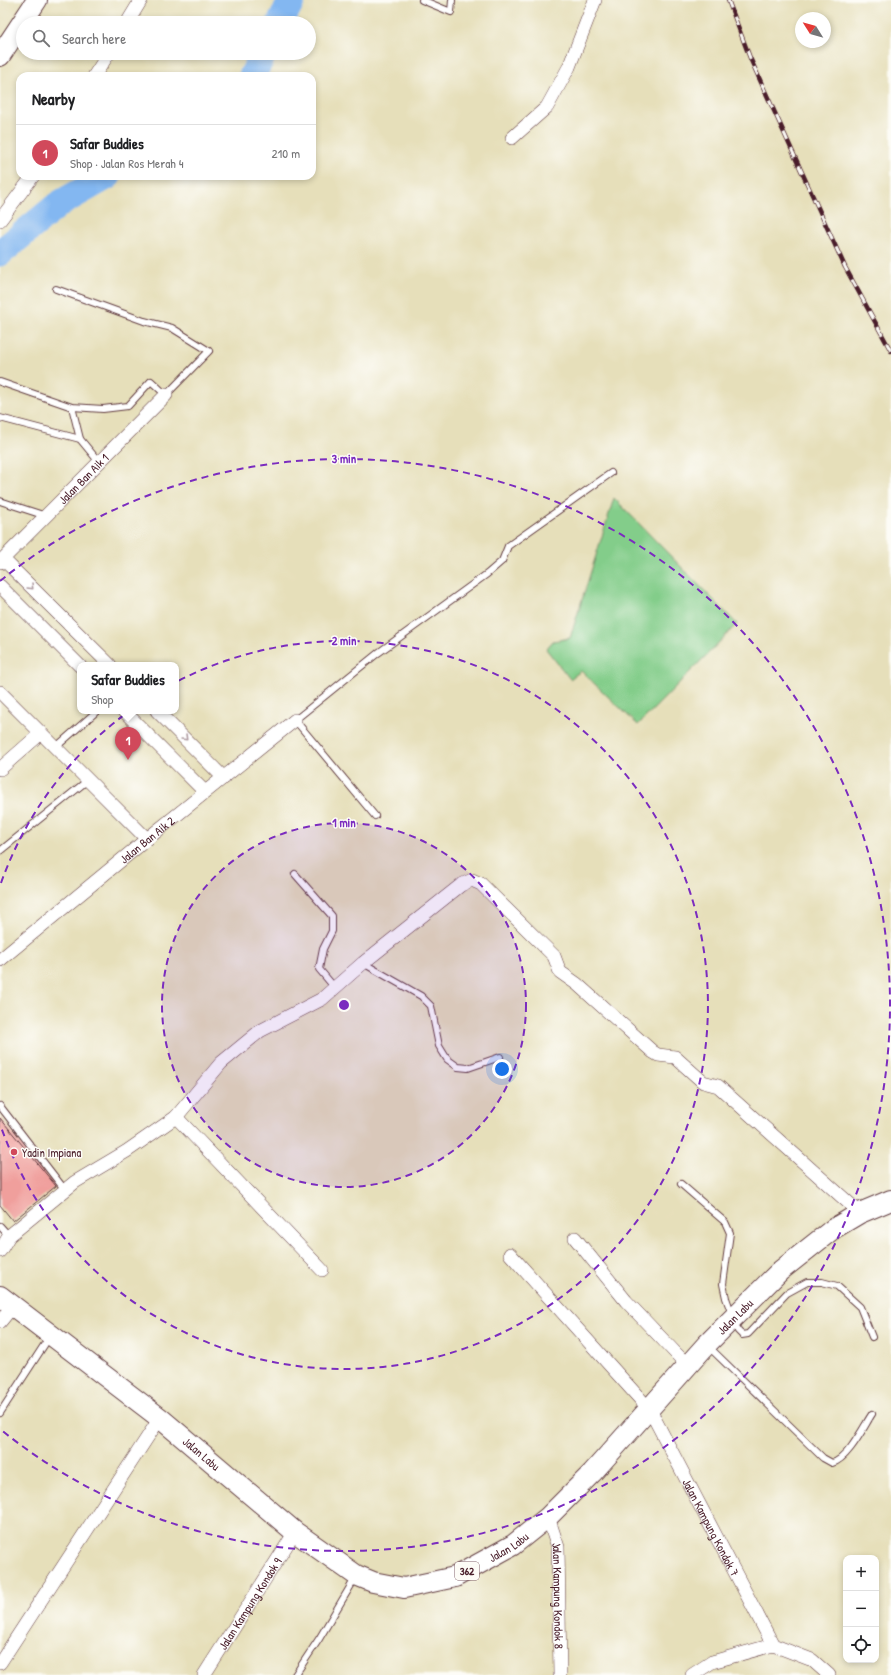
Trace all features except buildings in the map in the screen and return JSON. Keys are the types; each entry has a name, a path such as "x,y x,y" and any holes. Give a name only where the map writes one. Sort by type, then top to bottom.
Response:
{"main road":[{"path":"26,16 37,0"},
{"path":"4,46 16,29"},
{"name":"Jalan Labu","path":"7,1301 160,1418 295,1532 356,1575 373,1582 404,1588 455,1577 513,1545 548,1517 592,1472 650,1410 706,1344 780,1271 833,1229 860,1213 891,1200"}],"street":[{"path":"131,16 141,0"},
{"path":"512,138 546,107 568,66 595,0"},
{"path":"97,72 104,60"},
{"path":"0,220 30,180"},
{"name":"Jalan Ban Aik 1","path":"2,561 166,395"},
{"path":"2,561 107,662"},
{"path":"0,586 77,663"},
{"path":"0,692 147,839"},
{"path":"127,714 205,792"},
{"path":"160,714 224,778"},
{"name":"Jalan Ban Aik 2","path":"0,960 295,720"},
{"path":"0,769 41,733"},
{"path":"0,1251 4,1231 75,1182 128,1151 176,1116 221,1063 260,1031 322,999 363,963 461,885 472,880 481,884 554,956 560,972 577,984 653,1052 658,1055 675,1057 703,1082 718,1086 860,1213"},
{"path":"176,1116 322,1270"},
{"path":"575,1238 626,1301 688,1366"},
{"name":"Jalan Kampung Kondok 7","path":"510,1254 650,1410 774,1645"},
{"path":"0,1322 7,1301"},
{"path":"0,1663 160,1418"},
{"name":"Jalan Kampung Kondok 8","path":"548,1517 558,1547 560,1675"},
{"name":"Jalan Kampung Kondok 9","path":"204,1675 295,1532"},
{"path":"692,1675 712,1662 774,1645 812,1660 830,1675"}],"lane":[{"path":"422,0 451,12 452,0"},
{"path":"0,382 72,407 103,409 128,406 151,381 166,395 209,351 172,328 144,321 56,289"},
{"path":"72,407 80,439 99,462"},
{"path":"0,418 80,439"},
{"path":"375,816 295,720 378,653 487,574 502,561 508,546 611,473"},
{"path":"0,502 47,516"},
{"path":"56,747 94,714"},
{"path":"0,851 88,780"},
{"path":"295,874 332,916 332,931 323,949 319,969 335,988"},
{"path":"363,963 421,996 431,1006 439,1046 447,1059 452,1063 458,1067 468,1068 500,1057"},
{"path":"0,1106 65,1190"},
{"path":"681,1184 725,1222 730,1233 723,1284 726,1298 738,1331 742,1335 748,1334 787,1293 806,1282 822,1282 837,1286 860,1307 872,1337"},
{"path":"0,1413 50,1335"},
{"path":"706,1344 823,1458 832,1463 840,1461 872,1414"},
{"path":"295,1675 319,1639 356,1575"}],"green space":[{"path":"614,498 737,624 638,725 581,671 570,679 546,649 553,641 570,638"}],"waterway":[{"path":"284,16 292,0"},
{"path":"254,72 260,60"},
{"path":"0,253 59,204 101,180"}],"railway":[{"path":"728,0 750,58 845,267 891,351"}],"place":[{"name":"Safar Buddies","path":"128,760"},
{"name":"Yadin Impiana","path":"14,1152"}]}
